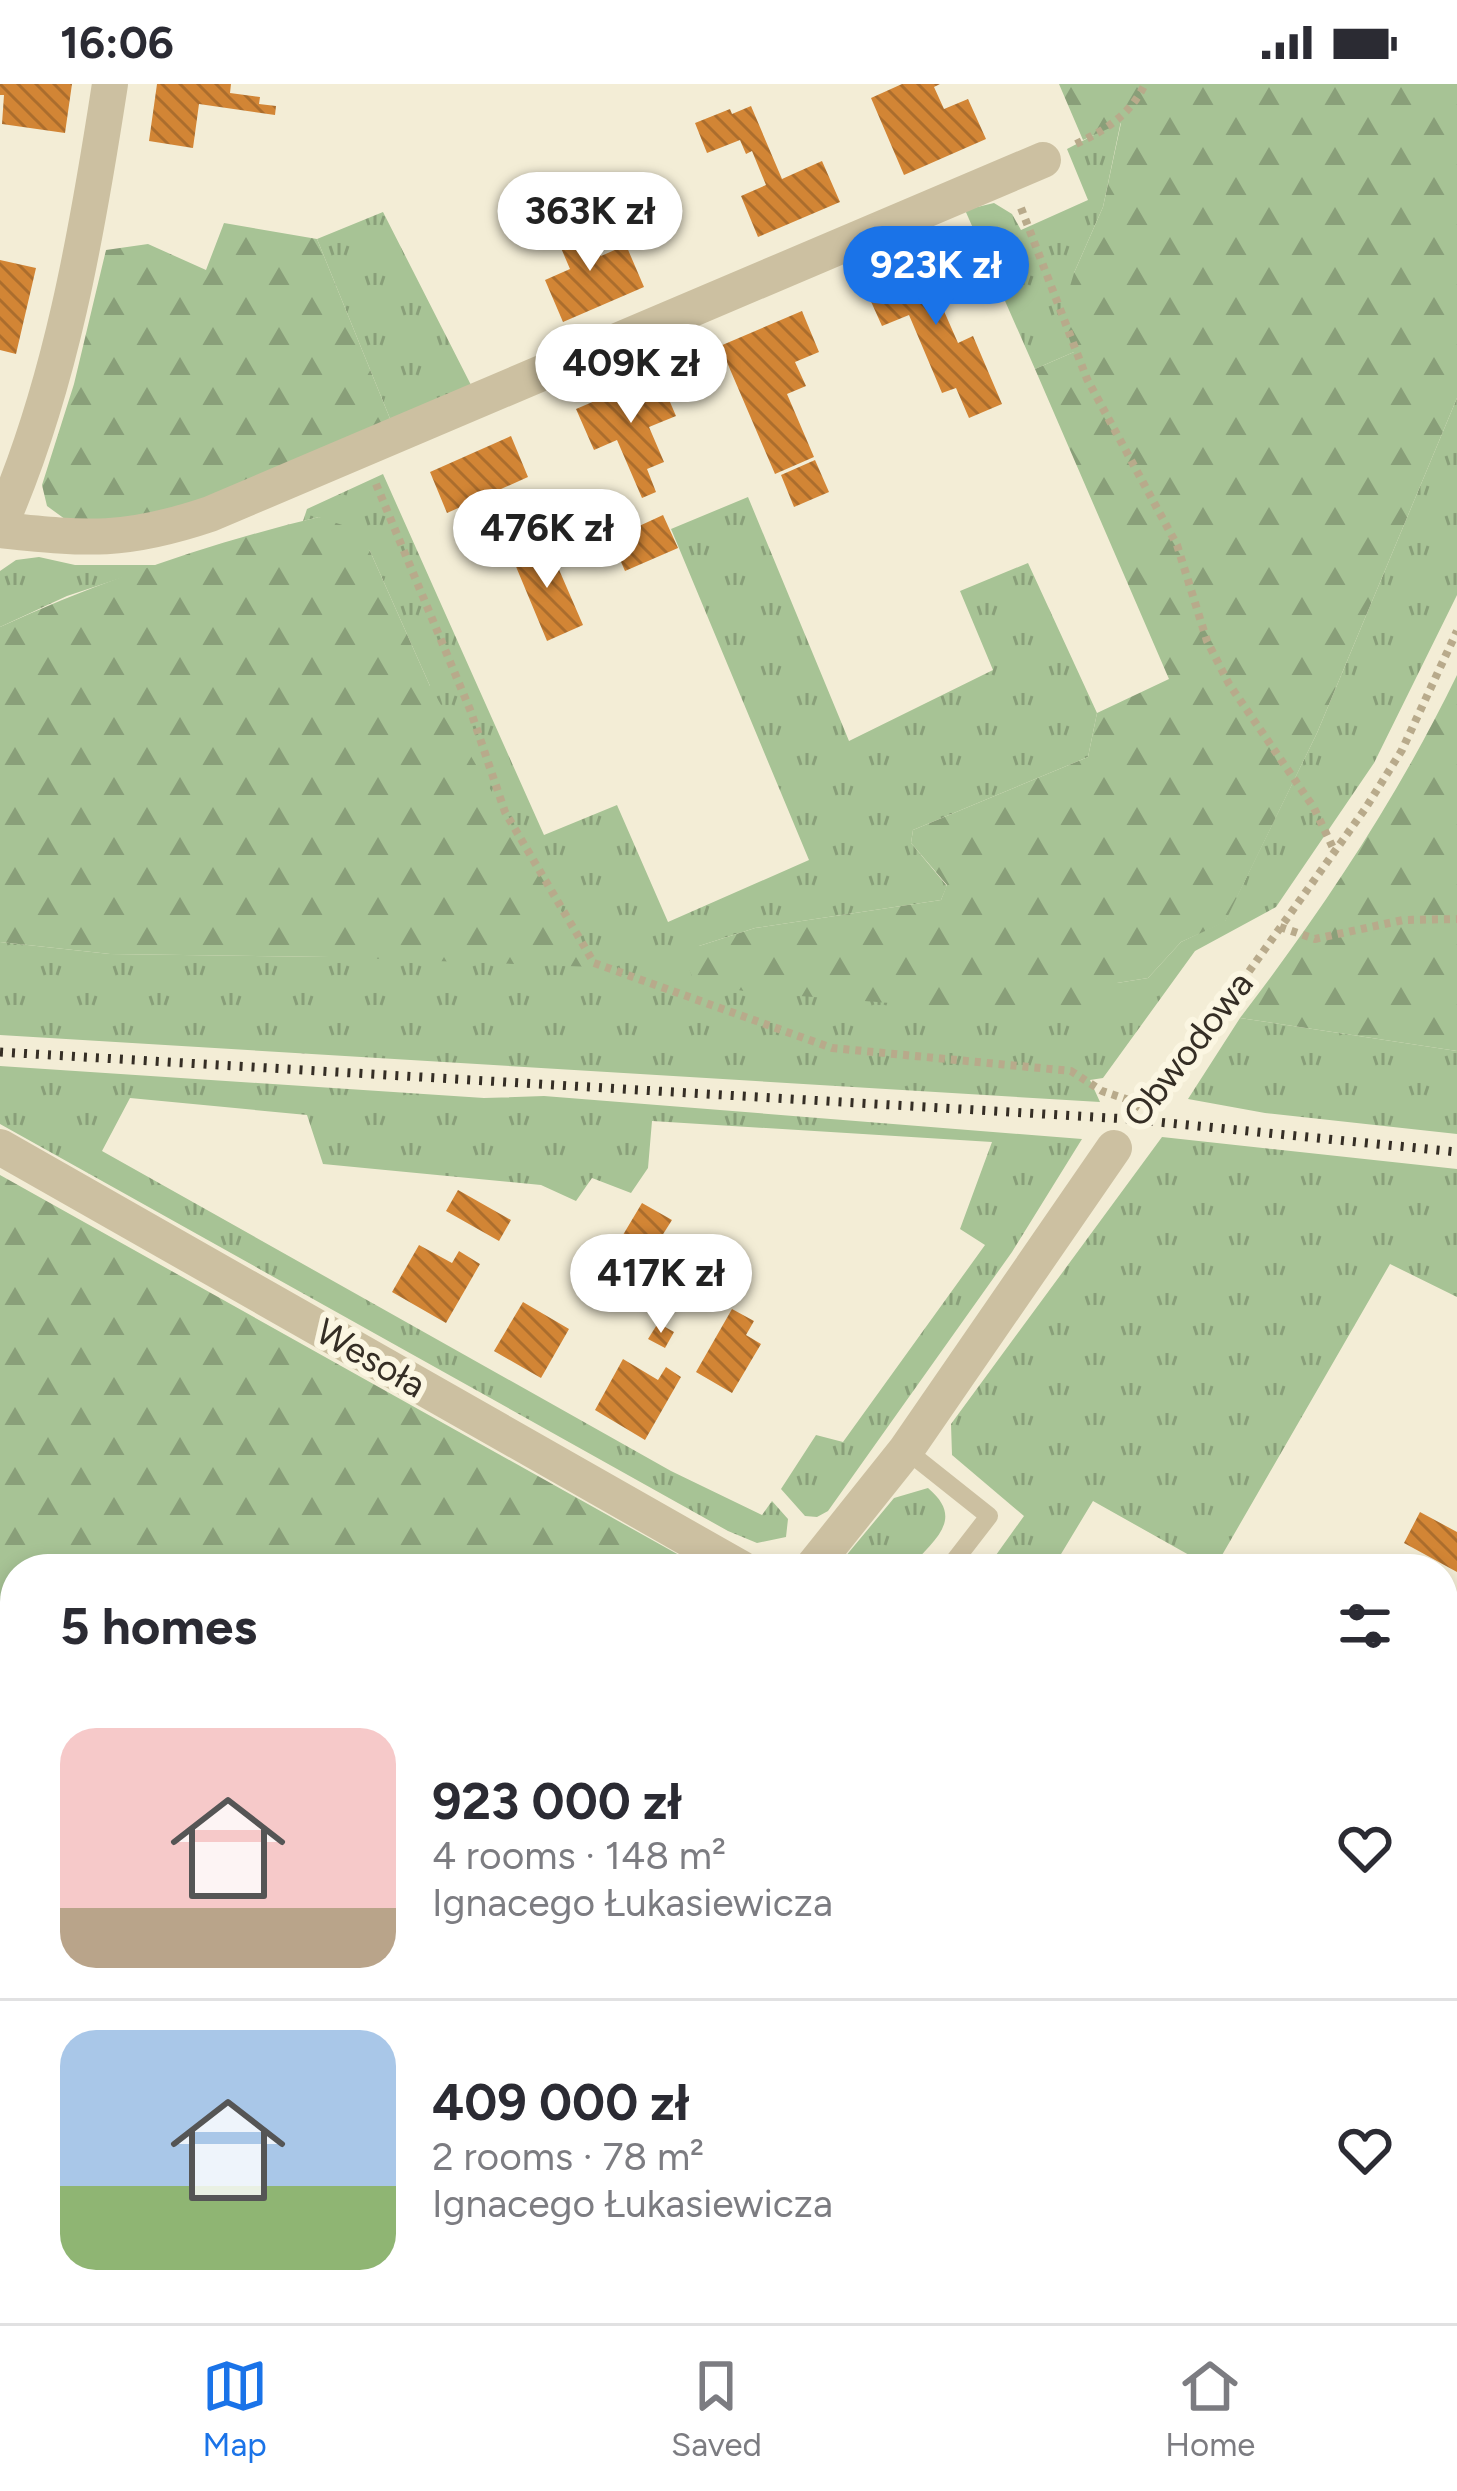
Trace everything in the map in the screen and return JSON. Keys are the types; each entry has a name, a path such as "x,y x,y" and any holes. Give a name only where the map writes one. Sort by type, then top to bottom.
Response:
{"street":[{"path":"110,84 91,213 48,390 0,527 82,538 159,532 1043,160"},
{"name":"Wesoła","path":"0,1147 716,1554"},
{"name":"Obwodowa","path":"824,1554 906,1450 1114,1148"}],"lane":[{"path":"906,1450 989,1516 960,1554"}],"path":[{"path":"1043,160 1109,128 1136,105 1145,84"},
{"path":"1008,175 1087,379 1178,545 1207,641 1229,684 1314,808 1334,850"},
{"path":"363,449 471,712 505,812 594,962 832,1048 1071,1071 1102,1091 1138,1103"},
{"name":"Obwodowa","path":"1114,1148 1138,1103 1190,1054 1402,750 1457,631"},
{"path":"1280,927 1315,939 1403,920 1457,919"}],"green space":[{"path":"1059,84 1457,84 1457,398 1317,733 1225,922 1181,942 1148,978 1117,983 1095,1019 749,992 695,982 686,964 699,946 755,928 941,900 947,885 911,843 913,830 1088,757 1097,713 1169,679 1035,369 1074,352 1061,316 1103,207 1121,123 1083,140"},
{"path":"1121,121 1103,207 1074,273 1074,352 1035,369 965,210 994,203 1012,214 1021,230 1088,200 1067,149"},
{"path":"383,212 472,387 391,421 317,239"},
{"path":"224,223 317,239 391,421 164,516 69,522 47,506 42,485 74,384 106,250 148,244 206,270"},
{"path":"1457,398 1457,595 1374,763 1276,907 1195,951 1103,1078 1090,1080 1100,1102 0,1035 0,942 110,954 329,957 430,686 370,551 319,517 303,521 307,509 383,474 544,835 617,805 668,922 809,860 671,529 748,497 849,741 993,670 960,591 1028,563 1097,713 1088,757 913,830 911,843 947,886 941,900 755,928 699,946 1117,983 1148,978 1181,942 1225,921 1317,733"},
{"path":"319,517 351,528 370,551 430,686 594,967 110,954 0,942 0,627 156,564"},
{"path":"39,557 75,565 160,565 67,596 0,627 0,571 16,560"},
{"path":"1457,675 1457,1051 1240,1018 1357,852"},
{"path":"1240,1018 1457,1051 1457,1134 1265,1113 1188,1099"},
{"path":"0,1066 484,1098 544,1096 1082,1139 1012,1252 828,1511 817,1517 805,1516 781,1489 816,1435 843,1442 985,1245 960,1229 992,1142 652,1121 648,1168 631,1193 592,1178 576,1201 541,1185 323,1164 307,1115 130,1098 102,1151 671,1471 762,1515 772,1501 788,1519 786,1537 757,1543 0,1124"},
{"path":"1162,1137 1457,1169 1457,1297 1390,1264 1223,1554 1187,1554 1093,1501 1061,1554 997,1554 1024,1516 952,1455 951,1424"},
{"path":"0,1175 677,1554 0,1554"},
{"path":"928,1488 944,1510 945,1520 936,1539 922,1554 847,1554 894,1498"}],"building":[{"path":"0,84 72,84 65,133 2,124"},
{"path":"157,84 231,84 230,93 260,97 259,104 276,106 275,115 199,104 193,148 149,141"},
{"path":"902,84 940,84 934,87 944,109 968,99 986,139 904,175 871,98"},
{"path":"751,106 782,179 822,161 840,202 758,237 741,196 766,185 752,151 746,154 740,140 707,153 695,123"},
{"path":"586,221 601,256 626,245 644,287 563,322 545,280 570,269 555,234"},
{"path":"945,251 963,291 940,302 958,343 973,336 1002,404 969,418 956,388 942,393 909,315 882,326 864,286"},
{"path":"0,260 36,268 16,354 0,350"},
{"path":"802,311 819,352 795,362 806,386 787,394 814,457 775,474 720,346"},
{"path":"658,374 676,416 649,427 664,462 647,469 656,492 642,498 617,440 594,450 576,409"},
{"path":"511,436 528,477 447,513 430,472"},
{"path":"815,460 829,492 794,507 781,475"},
{"path":"663,515 678,548 625,571 611,539"},
{"path":"547,542 583,625 547,641 512,557"},
{"path":"458,1190 511,1220 499,1241 446,1211"},
{"path":"642,1203 672,1220 660,1239 651,1235 608,1309 586,1297"},
{"path":"419,1245 452,1263 459,1251 480,1264 446,1323 392,1292"},
{"path":"523,1302 569,1329 541,1378 494,1351"},
{"path":"732,1309 754,1321 746,1335 761,1344 732,1393 696,1372"},
{"path":"658,1323 674,1332 665,1348 648,1339"},
{"path":"623,1359 658,1380 666,1367 681,1377 645,1440 595,1410"},
{"path":"1420,1512 1457,1532 1457,1554 1424,1554 1404,1543"}],"railway":[{"path":"0,1052 1128,1119 1457,1152"}]}
